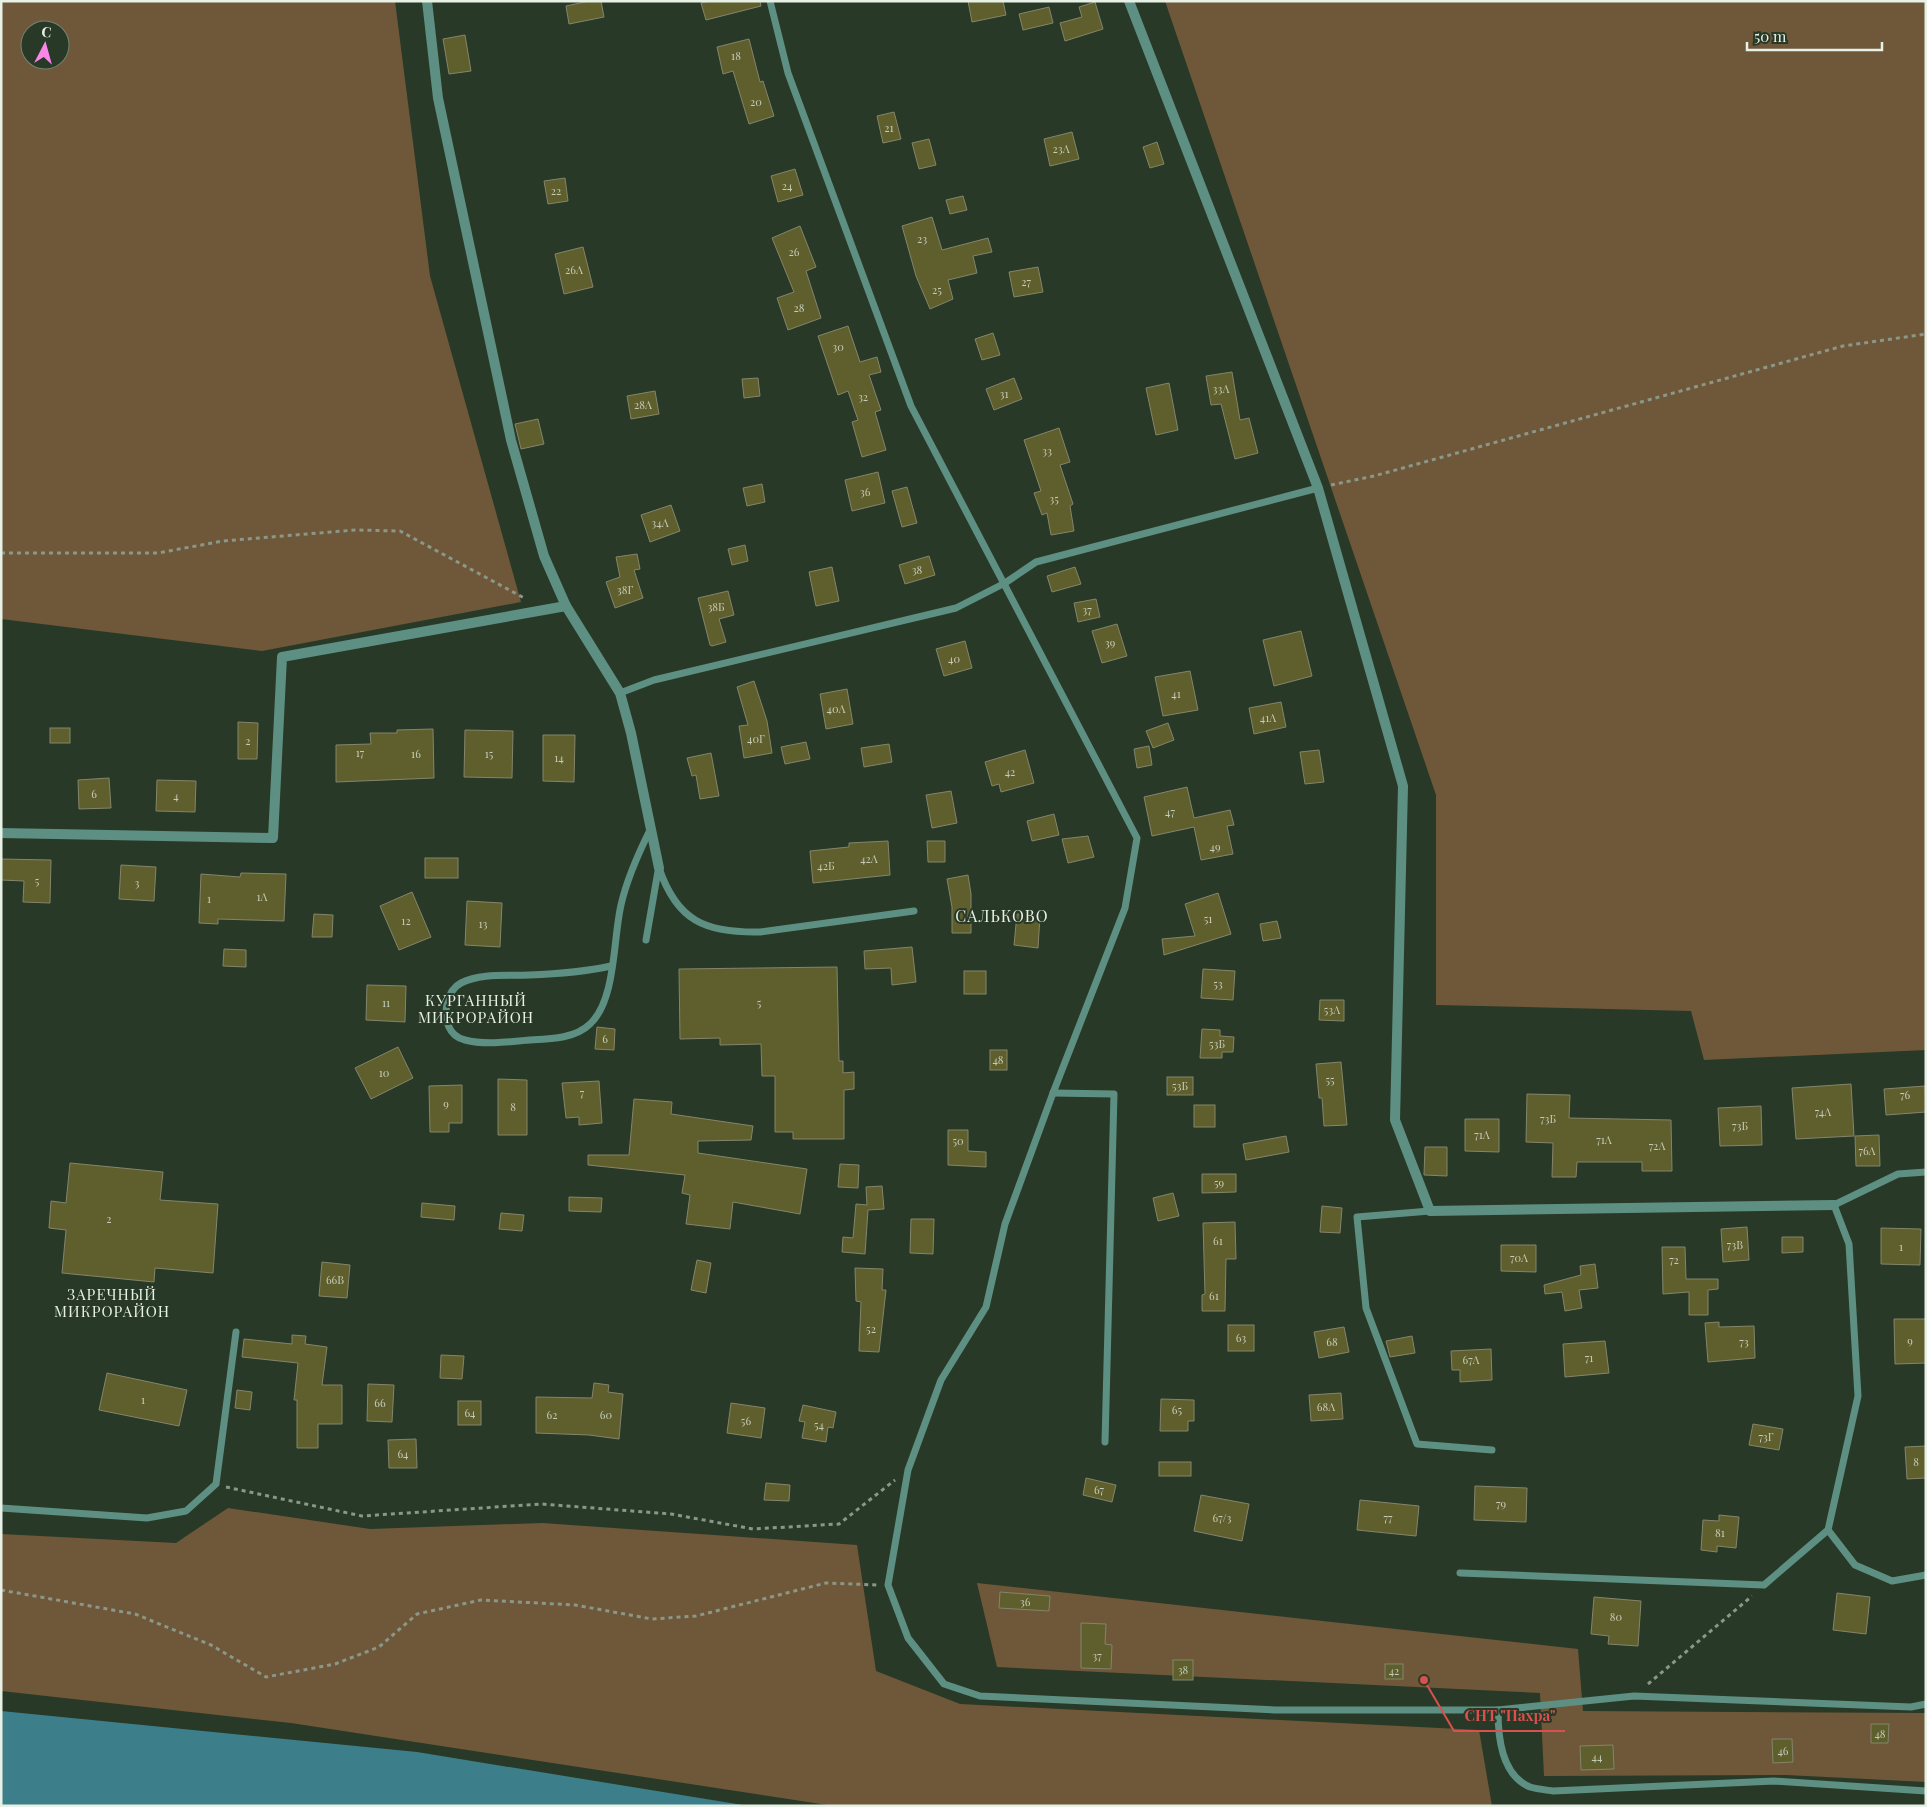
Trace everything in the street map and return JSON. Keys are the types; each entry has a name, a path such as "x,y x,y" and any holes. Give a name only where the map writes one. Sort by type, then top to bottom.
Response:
{"street":[{"path":"427,1 438,98 511,440 544,556 566,606 620,693 631,732 659,868"},
{"path":"1130,1 1318,488 1403,786 1395,1120 1430,1211 1834,1205"},
{"path":"1,833 273,838 282,657 566,606"}],"lane":[{"path":"770,1 788,73 911,406 1137,838 1125,908 1053,1093 1005,1224 986,1307 941,1380 908,1470 888,1585 908,1638 944,1684 980,1696 1275,1710 1498,1710 1634,1696 1912,1707 1926,1704"},
{"path":"620,693 654,680 956,608 1005,583 1036,562 1318,488"},
{"path":"611,966 572,973 486,977 466,981 452,990 448,1000 446,1017 448,1026 458,1038 476,1042 545,1039 571,1034 590,1025 599,1012 604,1000 611,966 621,905 626,887 652,828"},
{"path":"659,868 666,888 686,915 700,925 728,932 760,932 914,911"},
{"path":"646,940 659,868"},
{"path":"1053,1093 1114,1094 1105,1442"},
{"path":"1460,1572 1764,1586 1828,1530 1858,1396 1849,1244 1834,1205 1898,1174 1926,1172"},
{"path":"1430,1211 1357,1217 1366,1308 1417,1444 1492,1450"},
{"path":"1,1508 147,1518 186,1511 216,1484 236,1332"},
{"path":"1828,1530 1855,1565 1892,1581 1926,1575"},
{"path":"1498,1710 1498,1735 1510,1771 1529,1786 1545,1790 1774,1781 1926,1791"}],"path":[{"path":"1318,488 1374,476 1843,346 1926,334"},
{"path":"1,553 158,553 223,541 355,530 400,531 546,610"},
{"path":"216,1484 362,1516 541,1504 671,1514 753,1529 839,1524 908,1470"},
{"path":"1,1590 135,1614 211,1645 266,1677 335,1664 378,1648 417,1614 481,1600 575,1605 652,1619 696,1616 826,1583 888,1585"},
{"path":"1634,1696 1764,1586"}],"shaded area":[{"path":"1,1 395,1 430,276 521,602 262,651 1,619"},
{"path":"1165,1 1926,1 1926,1050 1704,1060 1691,1011 1436,1005 1436,795"},
{"path":"228,1508 370,1529 542,1523 857,1545 876,1671 960,1704 1479,1730 1492,1806 834,1806 291,1723 1,1691 1,1534 176,1543"},
{"path":"977,1583 1578,1649 1583,1711 1926,1713 1926,1782 1786,1775 1544,1776 1540,1693 997,1667"}],"water":[{"path":"1,1711 417,1752 749,1806 1,1806"}],"building":[{"path":"589,1 601,1 604,17 569,24 566,6"},
{"path":"710,1 760,1 761,6 706,20 701,3"},
{"path":"968,1 1003,1 1006,15 972,22"},
{"path":"1095,2 1103,29 1065,41 1060,23 1082,17 1079,7"},
{"path":"1049,7 1053,23 1023,30 1019,14"},
{"path":"465,35 471,71 449,74 443,39"},
{"path":"749,39 760,82 763,81 774,116 749,124 733,71 723,74 717,47"},
{"path":"894,112 901,139 883,143 877,116"},
{"path":"1072,132 1079,159 1050,166 1044,139"},
{"path":"929,139 936,165 919,169 912,143"},
{"path":"1157,142 1164,164 1150,168 1143,147"},
{"path":"795,169 803,195 778,202 771,176"},
{"path":"565,178 568,201 548,204 544,181"},
{"path":"963,196 967,210 950,214 946,200"},
{"path":"932,217 942,250 988,238 992,252 973,256 977,273 948,280 953,299 930,309 916,276 902,226"},
{"path":"800,226 816,267 806,271 821,318 788,330 777,298 794,292 772,238"},
{"path":"583,247 593,287 564,294 555,254"},
{"path":"1038,267 1043,292 1014,297 1009,272"},
{"path":"848,326 860,362 877,357 881,372 869,375 881,410 875,412 886,450 862,457 852,422 858,420 848,391 838,395 818,336"},
{"path":"993,333 1000,355 982,360 975,339"},
{"path":"1232,372 1240,420 1249,418 1258,453 1235,459 1221,404 1211,405 1206,376"},
{"path":"758,378 760,396 744,398 742,379"},
{"path":"1014,378 1022,399 994,410 986,389"},
{"path":"1169,383 1178,430 1156,435 1146,388"},
{"path":"655,391 659,414 631,419 627,396"},
{"path":"538,419 544,444 521,449 515,424"},
{"path":"1059,428 1070,462 1060,465 1073,504 1070,506 1074,531 1051,535 1047,513 1042,515 1034,493 1041,491 1024,440"},
{"path":"878,472 885,503 852,511 845,480"},
{"path":"762,484 765,502 747,506 743,488"},
{"path":"907,487 917,523 902,527 892,491"},
{"path":"671,505 680,531 650,542 641,515"},
{"path":"745,545 748,561 732,565 728,549"},
{"path":"637,554 640,569 634,570 643,598 615,608 606,582 620,577 616,557"},
{"path":"929,556 935,575 905,584 899,565"},
{"path":"832,567 839,601 816,606 809,572"},
{"path":"1075,567 1081,584 1052,592 1047,576"},
{"path":"728,591 734,615 719,619 726,642 712,646 710,645 698,598"},
{"path":"1096,599 1100,617 1078,622 1074,603"},
{"path":"1117,624 1127,656 1102,663 1092,631"},
{"path":"1301,631 1312,676 1274,686 1263,640"},
{"path":"965,641 972,668 944,676 936,649"},
{"path":"1190,671 1198,710 1163,716 1155,677"},
{"path":"754,681 767,721 772,753 744,758 739,726 748,725 737,687"},
{"path":"847,689 853,724 826,729 820,694"},
{"path":"1281,702 1286,727 1254,734 1249,708"},
{"path":"238,722 258,723 257,759 238,759"},
{"path":"1168,723 1174,740 1153,748 1146,731"},
{"path":"50,728 70,728 70,743 50,743"},
{"path":"433,729 434,778 336,782 336,745 371,744 370,733 397,733 397,730"},
{"path":"465,730 513,731 512,778 464,777"},
{"path":"543,735 575,735 574,782 543,781"},
{"path":"806,742 810,759 785,764 781,747"},
{"path":"889,744 892,762 864,767 861,748"},
{"path":"1149,746 1152,765 1137,768 1134,749"},
{"path":"1025,750 1034,783 1001,792 999,784 992,786 985,762"},
{"path":"1319,750 1324,782 1305,784 1300,752"},
{"path":"711,753 719,796 700,799 696,775 692,776 687,758"},
{"path":"109,778 111,808 79,809 78,780"},
{"path":"157,780 196,781 195,812 156,811"},
{"path":"1187,787 1194,818 1230,810 1234,825 1227,826 1233,854 1201,860 1194,827 1152,836 1144,797"},
{"path":"951,791 957,823 932,828 926,795"},
{"path":"1054,814 1059,835 1032,841 1027,821"},
{"path":"1088,836 1094,857 1068,863 1062,839"},
{"path":"888,841 890,875 813,883 810,851 849,847 849,843"},
{"path":"927,841 945,841 945,862 928,862"},
{"path":"425,858 458,858 458,878 425,878"},
{"path":"1,859 51,860 50,903 23,902 24,881 1,880"},
{"path":"121,865 156,867 154,901 119,899"},
{"path":"241,873 286,874 284,921 218,919 218,924 199,923 201,874 240,877"},
{"path":"968,875 971,894 971,933 952,933 952,907 947,879"},
{"path":"412,892 431,937 399,950 380,906"},
{"path":"1218,893 1231,934 1164,955 1162,939 1195,936 1185,904"},
{"path":"467,901 502,903 500,947 465,945"},
{"path":"314,914 333,915 332,937 312,937"},
{"path":"1017,914 1040,916 1038,948 1014,945"},
{"path":"1277,921 1281,938 1263,941 1260,924"},
{"path":"912,947 916,982 892,985 891,968 865,969 864,951"},
{"path":"224,949 246,950 246,967 223,966"},
{"path":"837,967 839,1061 843,1061 843,1073 854,1072 854,1089 844,1090 844,1139 793,1139 793,1132 775,1132 775,1076 762,1076 761,1044 720,1045 720,1038 680,1039 679,969"},
{"path":"1203,969 1235,971 1233,1000 1201,998"},
{"path":"964,971 986,971 986,994 964,994"},
{"path":"367,985 406,986 405,1022 366,1020"},
{"path":"1320,1000 1344,1000 1344,1021 1319,1020"},
{"path":"597,1027 615,1029 614,1050 595,1049"},
{"path":"1202,1029 1220,1030 1220,1036 1234,1037 1233,1052 1222,1052 1222,1058 1200,1058"},
{"path":"398,1047 413,1078 371,1099 355,1068"},
{"path":"990,1050 1007,1050 1007,1070 990,1070"},
{"path":"1341,1062 1347,1125 1324,1126 1322,1098 1319,1098 1316,1064"},
{"path":"1167,1077 1193,1077 1193,1095 1167,1095"},
{"path":"498,1079 527,1080 527,1135 498,1135"},
{"path":"599,1081 602,1123 579,1125 579,1117 566,1118 562,1083"},
{"path":"1851,1084 1854,1136 1796,1139 1792,1088"},
{"path":"462,1085 462,1123 449,1123 449,1132 430,1132 429,1086"},
{"path":"1925,1086 1926,1112 1886,1115 1884,1089"},
{"path":"1527,1094 1570,1095 1569,1118 1671,1120 1672,1171 1642,1171 1642,1162 1577,1162 1576,1177 1552,1177 1553,1143 1526,1142"},
{"path":"634,1099 672,1102 671,1114 753,1126 751,1140 698,1141 698,1153 807,1169 800,1214 733,1202 730,1229 686,1224 690,1195 682,1193 685,1175 588,1165 588,1155 629,1155"},
{"path":"1194,1105 1215,1105 1215,1127 1194,1127"},
{"path":"1761,1106 1762,1145 1720,1146 1718,1108"},
{"path":"1465,1119 1499,1119 1499,1152 1465,1151"},
{"path":"948,1130 968,1130 968,1151 986,1152 986,1167 948,1165"},
{"path":"1879,1135 1880,1166 1856,1166 1855,1136"},
{"path":"1286,1136 1289,1152 1246,1160 1243,1144"},
{"path":"1425,1147 1447,1147 1447,1176 1424,1175"},
{"path":"70,1163 163,1172 160,1200 218,1204 213,1273 155,1268 154,1282 62,1273 66,1230 49,1228 51,1201 66,1203"},
{"path":"840,1164 859,1165 858,1188 838,1187"},
{"path":"1202,1174 1236,1174 1236,1192 1202,1193"},
{"path":"882,1186 884,1209 868,1210 865,1254 842,1252 843,1237 853,1238 856,1204 867,1205 866,1187"},
{"path":"1173,1193 1179,1216 1158,1221 1153,1198"},
{"path":"569,1197 602,1198 601,1212 569,1211"},
{"path":"422,1203 455,1206 454,1220 421,1217"},
{"path":"1322,1206 1342,1208 1340,1233 1320,1232"},
{"path":"501,1213 524,1215 522,1231 499,1229"},
{"path":"911,1219 934,1219 933,1254 910,1253"},
{"path":"1235,1222 1236,1259 1226,1259 1225,1311 1202,1311 1202,1295 1205,1294 1203,1223"},
{"path":"1747,1227 1749,1260 1723,1262 1721,1229"},
{"path":"1881,1228 1921,1229 1920,1265 1881,1264"},
{"path":"1782,1237 1803,1237 1803,1252 1782,1253"},
{"path":"1501,1245 1536,1245 1536,1272 1501,1271"},
{"path":"1662,1247 1685,1247 1686,1279 1718,1279 1718,1289 1708,1290 1708,1315 1689,1315 1689,1292 1663,1294"},
{"path":"697,1260 711,1263 706,1293 691,1290"},
{"path":"322,1262 350,1265 347,1298 319,1296"},
{"path":"1595,1264 1598,1288 1579,1290 1582,1308 1565,1311 1562,1292 1545,1294 1544,1285 1581,1275 1580,1266"},
{"path":"855,1268 883,1269 882,1290 886,1290 879,1352 859,1351 861,1302 856,1301"},
{"path":"1894,1319 1926,1319 1926,1363 1895,1364"},
{"path":"1719,1322 1719,1327 1754,1326 1755,1358 1708,1362 1705,1323"},
{"path":"1228,1325 1254,1325 1254,1351 1228,1351"},
{"path":"1344,1327 1349,1352 1319,1358 1314,1332"},
{"path":"292,1335 306,1336 305,1344 327,1347 322,1385 342,1385 342,1424 318,1424 318,1448 297,1448 297,1400 294,1400 298,1363 242,1357 244,1339 292,1344"},
{"path":"1412,1336 1415,1353 1390,1357 1386,1341"},
{"path":"1605,1341 1609,1373 1565,1377 1563,1344"},
{"path":"1491,1349 1492,1380 1460,1382 1460,1370 1452,1370 1451,1351"},
{"path":"441,1355 464,1356 462,1379 440,1378"},
{"path":"107,1373 187,1390 179,1426 99,1410"},
{"path":"594,1383 609,1385 608,1392 623,1394 619,1439 589,1435 536,1433 536,1397 592,1398"},
{"path":"368,1384 394,1385 392,1422 367,1421"},
{"path":"237,1390 252,1392 250,1410 235,1408"},
{"path":"1341,1393 1343,1419 1311,1421 1309,1395"},
{"path":"1161,1399 1194,1400 1194,1421 1188,1421 1188,1431 1160,1431"},
{"path":"458,1401 481,1401 481,1425 458,1425"},
{"path":"731,1403 765,1408 761,1438 727,1433"},
{"path":"803,1405 836,1412 833,1428 828,1427 826,1442 802,1438 805,1422 799,1421"},
{"path":"1753,1424 1783,1429 1779,1450 1749,1445"},
{"path":"416,1439 417,1468 389,1468 388,1440"},
{"path":"1926,1446 1926,1478 1907,1479 1905,1447"},
{"path":"1159,1462 1191,1462 1191,1476 1159,1476"},
{"path":"1086,1478 1116,1485 1112,1502 1083,1495"},
{"path":"766,1483 790,1485 789,1501 764,1500"},
{"path":"1475,1486 1527,1488 1526,1522 1474,1520"},
{"path":"1201,1495 1249,1504 1242,1541 1194,1531"},
{"path":"1360,1500 1419,1506 1416,1536 1357,1530"},
{"path":"1719,1515 1739,1517 1736,1548 1717,1546 1717,1552 1701,1550 1703,1520 1719,1521"},
{"path":"1000,1592 1050,1596 1049,1611 999,1608"},
{"path":"1837,1593 1870,1597 1866,1634 1833,1630"},
{"path":"1594,1597 1641,1601 1638,1646 1608,1644 1609,1636 1591,1634"},
{"path":"1081,1623 1106,1624 1105,1644 1112,1645 1111,1669 1081,1668"},
{"path":"1173,1660 1193,1660 1193,1680 1173,1680"},
{"path":"1385,1664 1403,1664 1403,1679 1385,1679"},
{"path":"1871,1724 1889,1724 1888,1743 1871,1743"},
{"path":"1772,1739 1792,1739 1793,1762 1773,1763"},
{"path":"1613,1745 1614,1769 1581,1770 1580,1746"}],"place":[{"name":"СНТ \"Пахра\"","path":"1424,1680"}],"district":[{"name":"САЛЬКОВО","path":"1002,916"},
{"name":"КУРГАННЫЙ МИКРОРАЙОН","path":"476,1010"},
{"name":"ЗАРЕЧНЫЙ МИКРОРАЙОН","path":"112,1304"}]}
